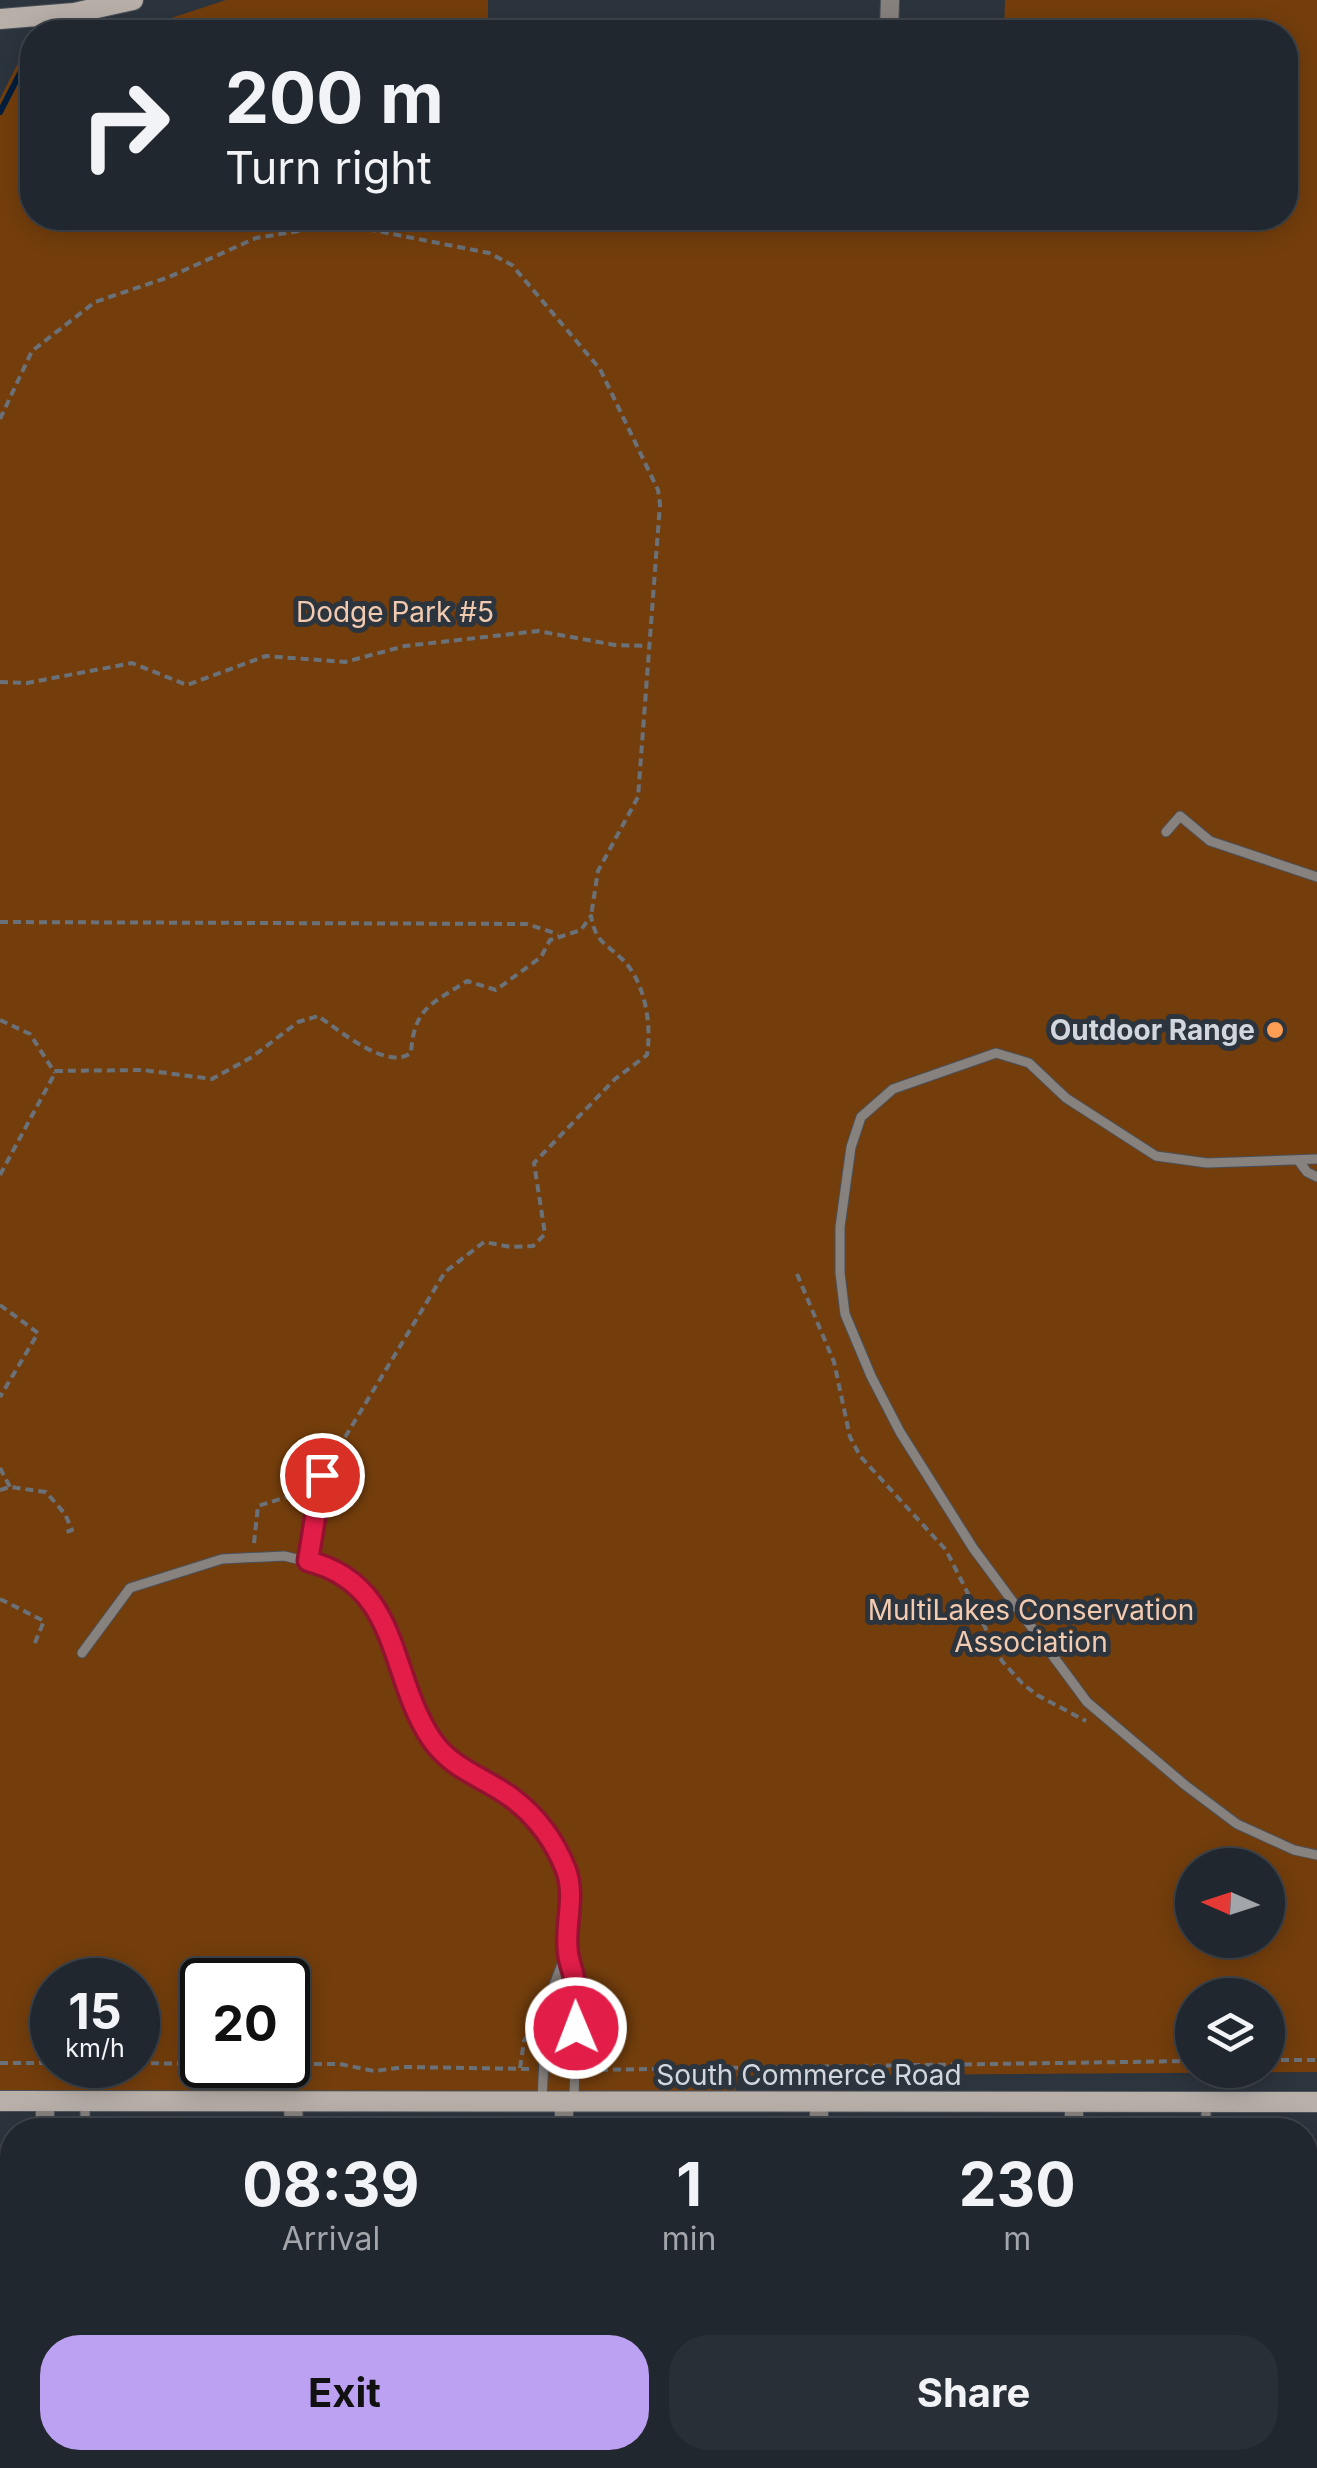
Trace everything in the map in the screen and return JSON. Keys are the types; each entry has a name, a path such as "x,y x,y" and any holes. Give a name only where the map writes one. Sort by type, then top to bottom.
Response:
{"street":[{"path":"0,19 95,10 133,0"},
{"name":"South Commerce Road","path":"0,2101 1317,2102"},
{"path":"293,2101 294,2118"},
{"path":"45,2118 46,2102"},
{"path":"560,2102 562,2118"},
{"path":"819,2102 819,2118"},
{"path":"1074,2103 1074,2118"}],"lane":[{"path":"1166,832 1180,816 1210,840 1317,878"},
{"path":"1317,1159 1207,1164 1156,1156 1066,1098 1029,1063 996,1053 893,1089 861,1117 852,1148 840,1227 845,1314 870,1376 900,1432 973,1548 1087,1702 1237,1824 1294,1850 1317,1855"},
{"path":"1298,1160 1317,1177"},
{"path":"308,1561 322,1475"},
{"path":"82,1653 130,1588 222,1559 252,1555 308,1561 341,1575 375,1605 430,1738 462,1771 511,1797 546,1831 568,1875 572,1914 567,1950 547,2003 544,2026 560,2102"},
{"path":"560,2102 576,1986 567,1950"},
{"path":"84,2118 85,2102"},
{"path":"1206,2104 1206,2118"}],"path":[{"path":"0,419 32,351 87,306 168,277 256,238 305,230"},
{"path":"322,1475 448,1268 484,1242 532,1246 544,1234 534,1164 615,1078 647,1055 640,982 624,960 596,937 592,916 598,871 638,798 658,490 600,369 512,265 489,253 372,230"},
{"path":"0,682 27,683 132,664 186,685 266,656 345,662 404,646 547,630 615,645 650,646"},
{"path":"55,1073 143,1070 212,1079 252,1057 298,1022 318,1016 355,1042 393,1060 404,1058 410,1053 412,1033 420,1014 434,1003 467,981 496,990 541,957 550,940 581,930 592,916"},
{"path":"0,922 528,924 560,935"},
{"path":"0,1020 30,1034 55,1073"},
{"path":"0,1176 55,1073"},
{"path":"796,1274 834,1362 850,1437 860,1456 946,1550 1002,1661 1022,1684 1091,1724"},
{"path":"0,1305 38,1334 0,1397"},
{"path":"0,1468 10,1487"},
{"path":"0,1490 36,1488 56,1500 72,1530 63,1533"},
{"path":"252,1555 258,1506 293,1494 318,1502"},
{"path":"0,1599 44,1621 34,1645"},
{"path":"310,2064 340,2064 374,2071 522,2069 524,2041 532,2028 544,2026"},
{"path":"1285,2060 1317,2060"},
{"path":"589,2070 1175,2061"},
{"path":"0,2063 30,2063"}],"green space":[{"path":"226,0 488,0 488,20 165,20"},
{"name":"Dodge Park #5","path":"1005,0 1317,0 1317,2072 1285,2072 1285,1978 1175,1978 1175,2073 737,2076 735,2098 0,2094 0,99 20,59 20,230 1298,230 1298,20 1004,20"}],"waterway":[{"path":"0,112 20,73"}],"place":[{"name":"Outdoor Range","path":"1275,1030"}],"route":[{"path":"322,1475 308,1561 341,1575 375,1605 394,1645 412,1700 430,1738 444,1756 462,1771 511,1797 546,1831 558,1852 568,1875 572,1914 567,1950 576,1986 576,2028"}],"park label":[{"name":"MultiLakes Conservation Association","path":"1031,1626"}]}
